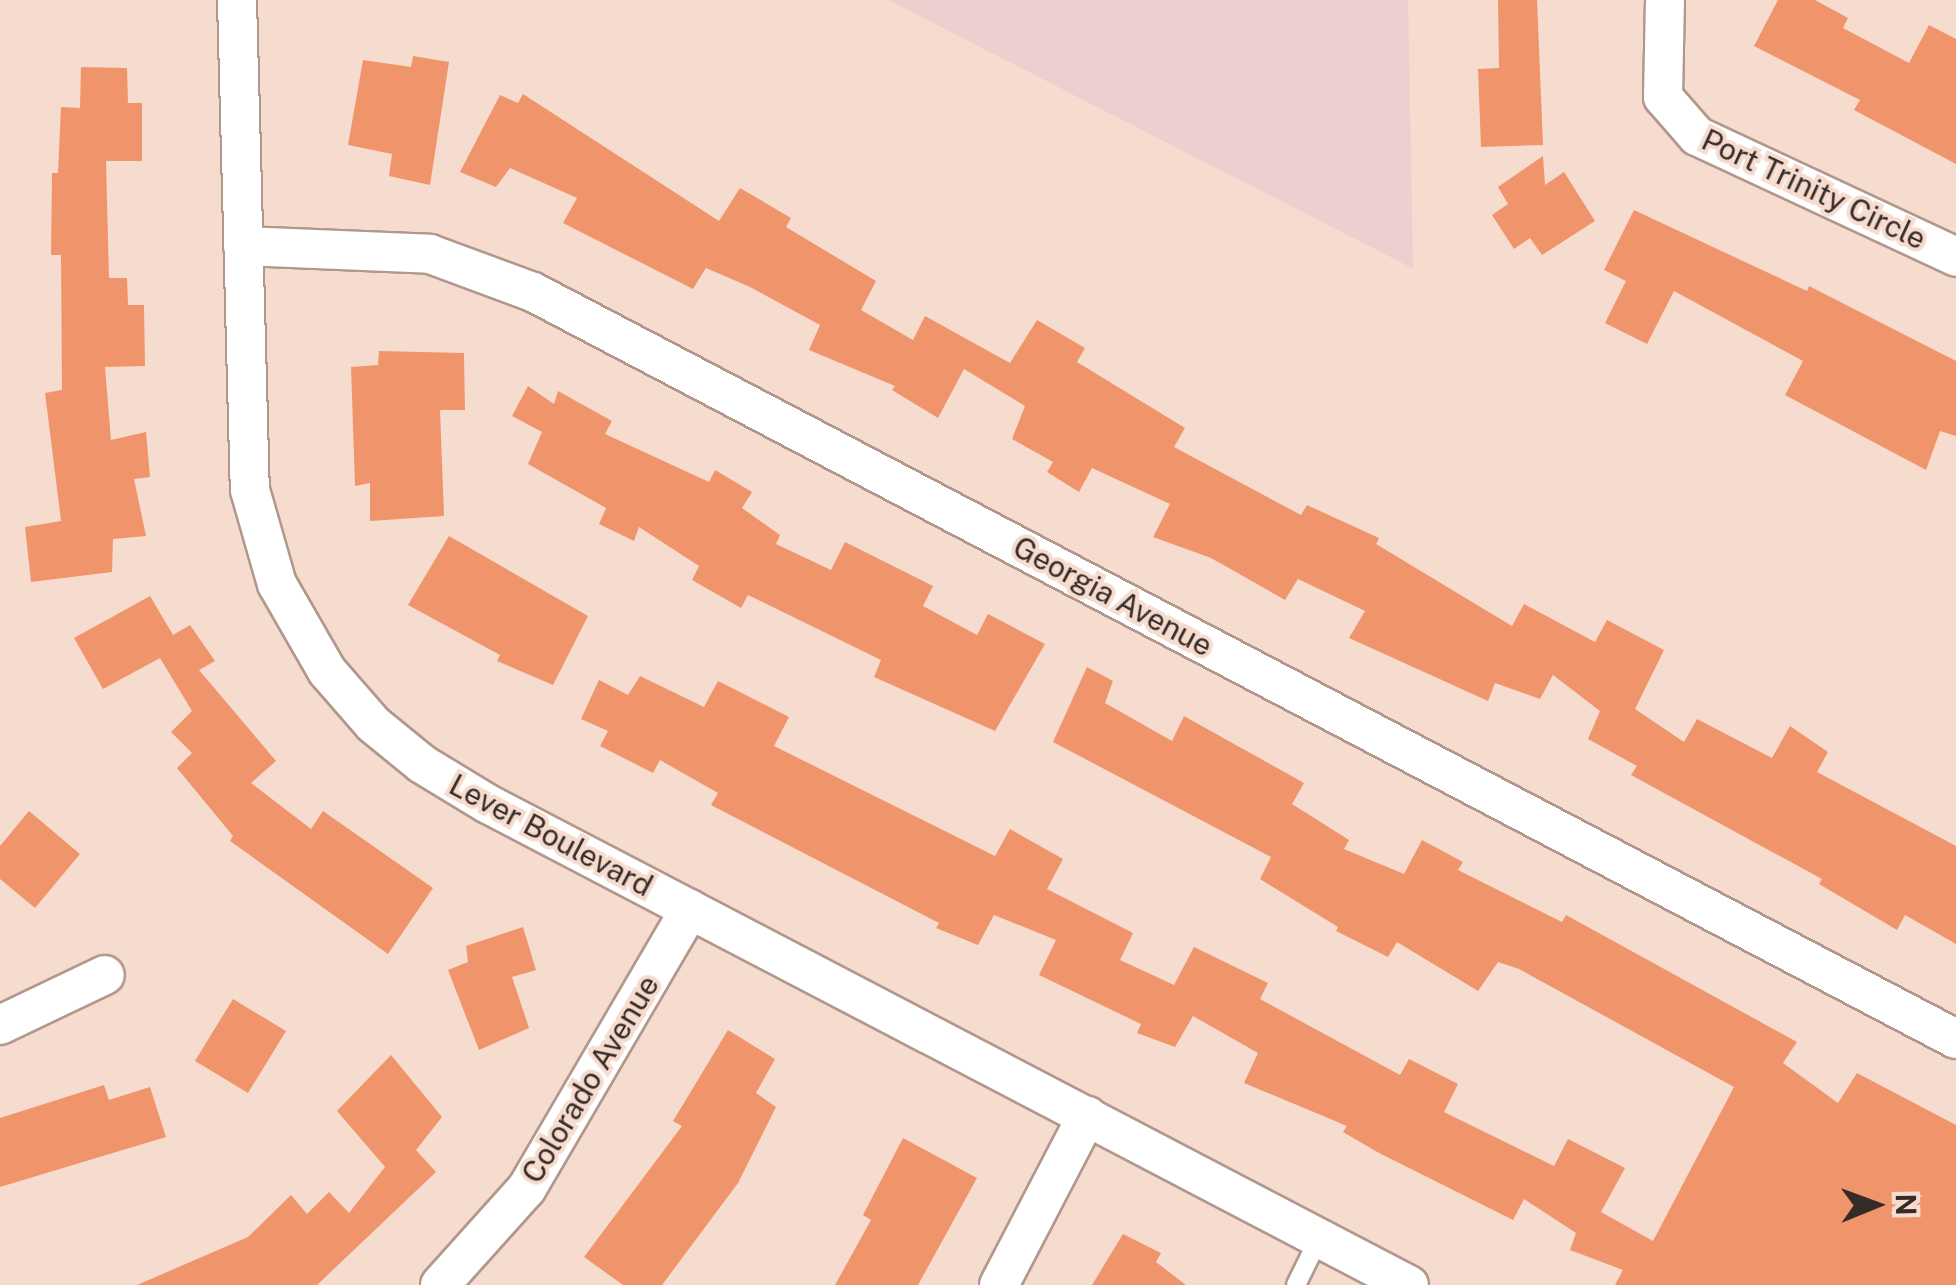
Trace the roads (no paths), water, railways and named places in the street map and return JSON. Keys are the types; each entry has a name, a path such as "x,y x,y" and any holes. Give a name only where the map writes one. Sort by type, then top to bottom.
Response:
{"street":[{"name":"Lever Boulevard","path":"236,0 250,490 276,584 321,663 373,724 422,764 690,910 1409,1285"},
{"name":"Port Trinity Circle","path":"1665,0 1663,97 1697,136 1956,257"},
{"name":"Georgia Avenue","path":"243,246 430,254 534,292 1956,1038"},
{"name":"Colorado Avenue","path":"440,1285 527,1188 690,910"},
{"path":"0,1026 105,975"},
{"path":"999,1285 1087,1116"}],"lane":[{"path":"1296,1285 1319,1238"}]}
